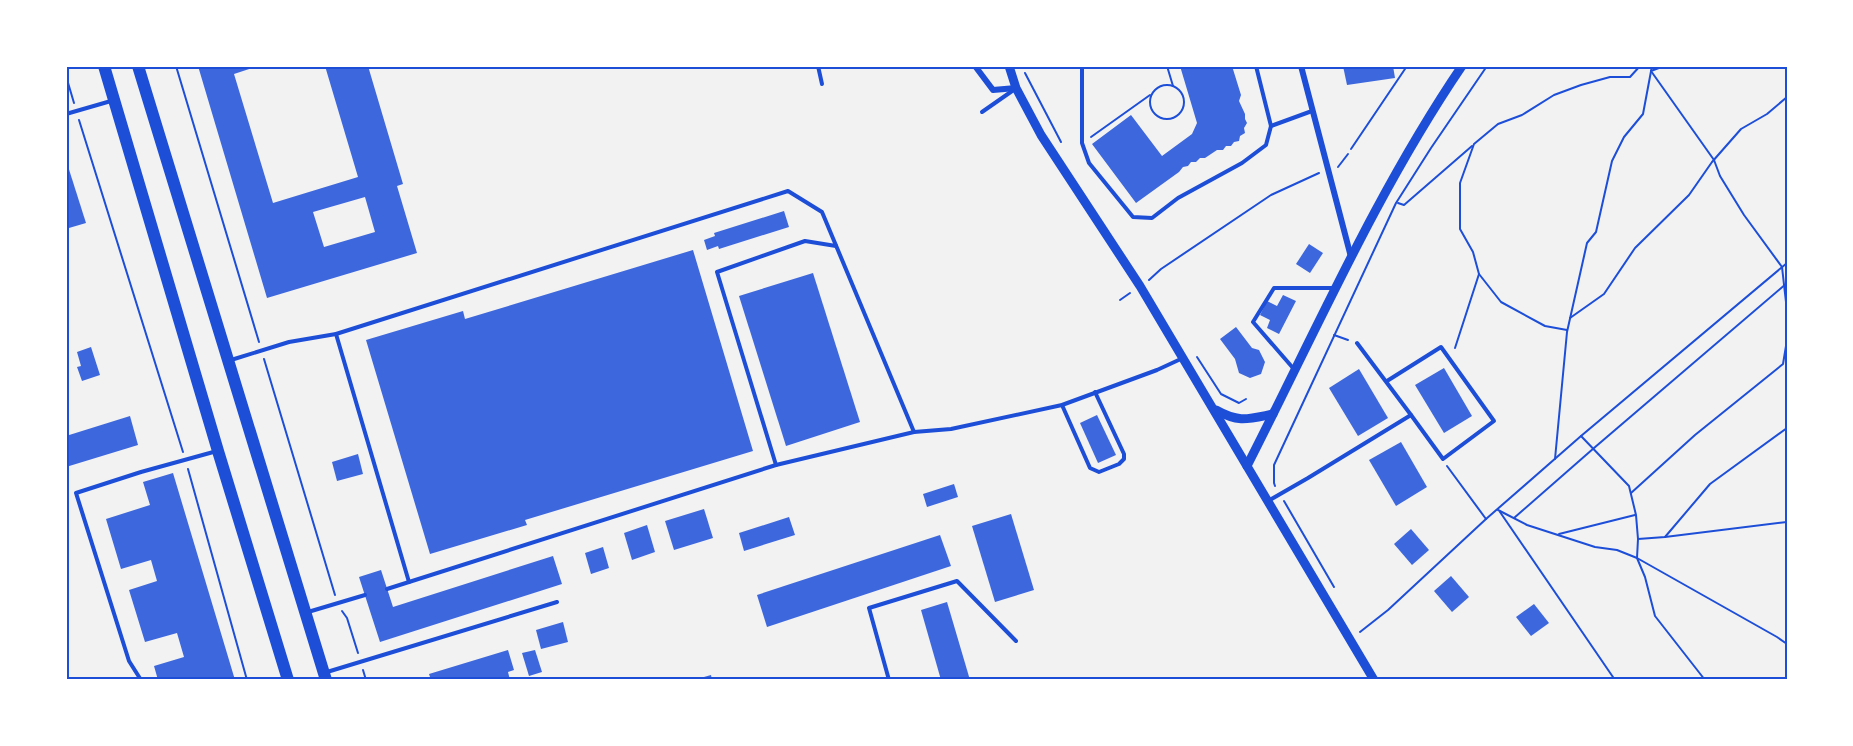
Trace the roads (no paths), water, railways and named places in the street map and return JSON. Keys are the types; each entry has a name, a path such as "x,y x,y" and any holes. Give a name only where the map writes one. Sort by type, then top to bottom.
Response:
{"main road":[{"path":"104,66 288,680"},
{"path":"138,66 324,676"}],"street":[{"path":"975,66 993,90 1016,88"},
{"path":"1009,66 1016,88 1041,135 1140,286 1374,680"},
{"path":"1301,66 1352,257"},
{"path":"1247,466 1403,159 1462,66"},
{"path":"1214,409 1230,418 1245,419 1273,414"}],"lane":[{"path":"818,66 822,84"},
{"path":"1082,66 1082,143 1089,163 1133,217 1152,218 1178,198 1242,163 1266,145 1271,126 1256,66"},
{"path":"981,112 1016,88"},
{"path":"66,114 115,100"},
{"path":"1271,126 1313,111"},
{"path":"227,362 289,342 336,334 788,191 822,212 914,432"},
{"path":"776,465 717,272 805,241 836,246"},
{"path":"1295,370 1253,322 1274,288 1336,288"},
{"path":"336,334 409,582"},
{"path":"1356,343 1387,381 1443,459 1494,421 1441,347 1387,381"},
{"path":"387,589 776,465 914,432 951,429 1062,405 1183,358"},
{"path":"1062,405 1090,468 1099,472 1119,464 1124,459 1124,453 1095,392"},
{"path":"1267,501 1411,416"},
{"path":"141,680 129,661 76,493 218,451"},
{"path":"890,680 869,608 957,581 1016,640"},
{"path":"305,613 365,596"},
{"path":"324,676 360,662 557,602"}]}
